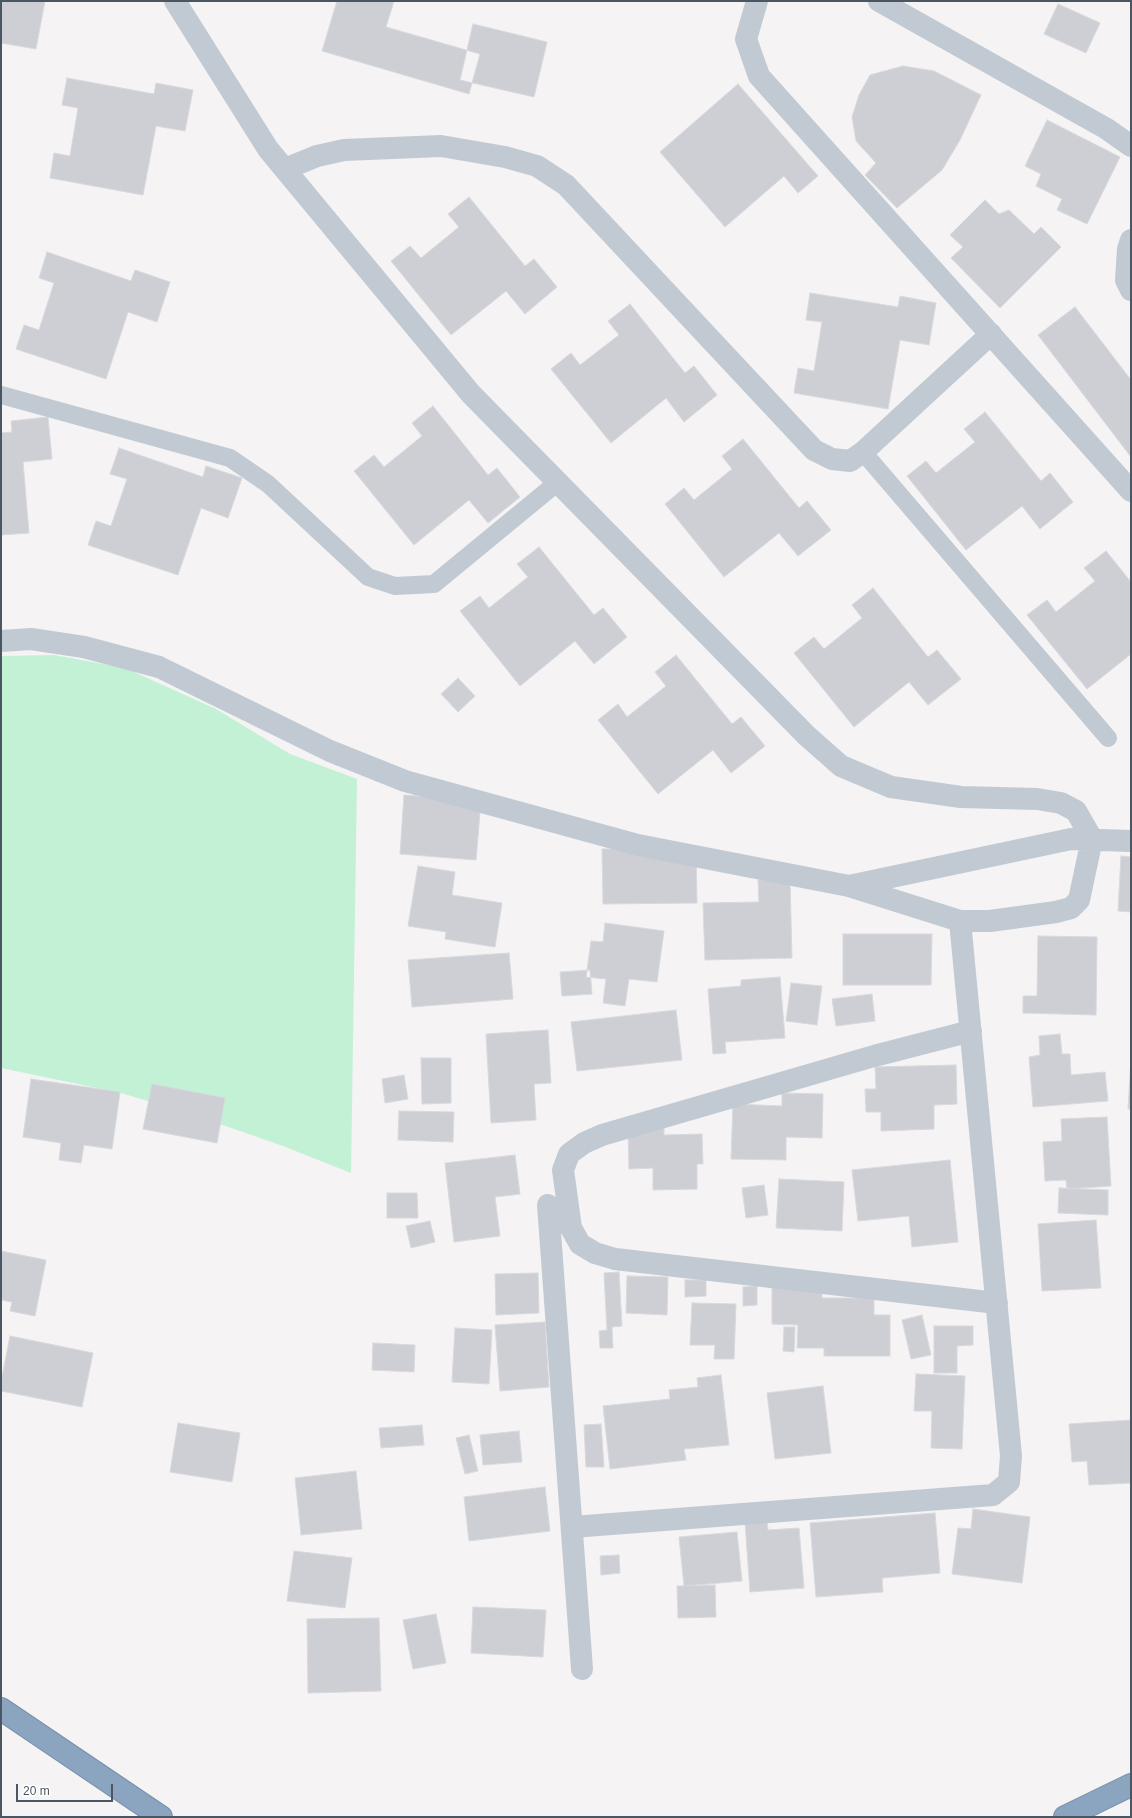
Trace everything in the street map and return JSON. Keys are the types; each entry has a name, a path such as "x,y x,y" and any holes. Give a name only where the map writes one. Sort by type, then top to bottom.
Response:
{"highway":[{"path":"1,1709 161,1817"},
{"path":"1065,1817 1131,1785"}],"street":[{"path":"1,640 31,639 84,647 159,667 330,751 404,781 638,845 849,886 960,921 990,921 1071,908 1079,900 1092,839 1076,811 1061,803 1037,798 961,797 891,788 841,766 806,736 472,394 268,149 175,1"},
{"path":"757,1 746,39 759,76 1131,491"},
{"path":"879,1 1107,130 1131,146"},
{"path":"285,169 317,156 344,150 441,146 505,157 537,166 566,185 814,450 832,459 850,461 863,452 990,334"},
{"path":"1131,240 1128,249 1126,280 1131,290"},
{"path":"849,886 1071,839 1131,841"},
{"path":"572,1527 993,1495 1009,1482 1011,1456 960,921"},
{"path":"971,1031 874,1056 602,1135 584,1143 569,1154 563,1170 571,1228 580,1244 595,1253 615,1259 997,1303"},
{"path":"548,1206 582,1669"}],"lane":[{"path":"1,396 230,458 268,484 368,577 395,586 434,584 558,482"},
{"path":"863,452 1108,738"}],"green space":[{"path":"54,655 125,668 216,709 290,754 357,779 351,1173 283,1146 191,1114 121,1093 1,1068 1,656"}],"building":[{"path":"1,1 45,1 36,49 1,43"},
{"path":"337,1 394,1 386,27 480,54 469,94 322,51"},
{"path":"1058,4 1100,23 1086,53 1044,34"},
{"path":"473,24 547,42 534,97 460,80"},
{"path":"903,66 934,71 981,95 960,140 942,170 897,208 865,175 876,163 856,141 852,117 859,95 870,75"},
{"path":"67,78 154,94 156,83 193,90 185,131 156,126 143,195 50,178 54,153 70,156 78,108 62,105"},
{"path":"738,84 818,176 798,193 784,176 725,227 660,152"},
{"path":"1047,120 1120,157 1087,224 1057,210 1062,199 1036,186 1041,174 1025,166"},
{"path":"469,197 525,266 534,259 557,287 525,314 506,291 451,335 391,261 410,246 421,258 459,227 448,214"},
{"path":"985,200 999,214 1009,210 1034,234 1041,227 1061,247 1000,308 951,258 963,247 950,235"},
{"path":"47,252 131,281 135,270 170,282 157,322 128,312 106,379 16,349 24,325 39,330 54,283 39,278"},
{"path":"810,293 898,307 900,296 936,303 929,345 900,340 888,409 794,393 798,368 814,371 822,322 806,320"},
{"path":"630,304 685,373 694,366 717,395 684,422 666,398 611,443 551,369 571,353 580,365 619,335 608,321"},
{"path":"1075,307 1131,380 1131,457 1038,335"},
{"path":"433,406 488,475 497,468 520,497 488,523 469,500 414,545 354,471 374,455 384,467 422,436 412,423"},
{"path":"985,412 1041,481 1050,473 1073,502 1040,529 1022,506 966,550 907,476 926,461 936,473 975,442 964,429"},
{"path":"48,417 52,459 23,462 29,533 1,535 1,433 12,432 11,421"},
{"path":"743,439 799,508 807,501 831,530 798,556 779,533 724,577 665,504 684,488 694,500 732,469 722,456"},
{"path":"119,448 203,477 206,466 242,478 228,518 201,508 178,575 88,545 96,521 111,526 127,479 110,474"},
{"path":"539,547 594,615 603,608 627,637 594,664 575,641 520,686 460,611 480,596 489,608 528,577 517,564"},
{"path":"1106,551 1131,582 1131,654 1087,689 1027,615 1047,600 1056,612 1095,581 1084,568"},
{"path":"873,588 928,657 937,650 961,679 928,705 909,682 854,727 794,653 814,637 824,649 862,618 852,605"},
{"path":"676,655 732,724 741,717 765,746 731,773 713,750 658,794 598,720 618,704 627,717 666,686 655,672"},
{"path":"458,678 475,696 458,712 441,694"},
{"path":"404,795 481,801 476,860 400,854"},
{"path":"696,848 697,903 603,904 602,849"},
{"path":"1121,856 1131,857 1131,912 1118,911"},
{"path":"418,866 455,872 452,895 502,903 495,947 445,939 446,932 408,926"},
{"path":"790,879 792,958 705,960 703,903 759,902 758,880"},
{"path":"605,923 664,931 657,982 629,979 625,1006 603,1003 606,979 586,977 591,941 603,942"},
{"path":"843,934 932,934 931,985 843,985"},
{"path":"1038,936 1097,937 1096,1015 1023,1013 1023,996 1037,996"},
{"path":"509,953 513,999 412,1007 408,960"},
{"path":"590,970 592,994 562,996 560,972"},
{"path":"780,977 785,1038 725,1042 726,1053 713,1054 708,989 741,986 741,980"},
{"path":"791,983 822,986 817,1025 786,1021"},
{"path":"872,994 875,1021 836,1026 832,999"},
{"path":"676,1010 682,1060 577,1071 571,1022"},
{"path":"548,1030 551,1083 534,1084 536,1120 491,1123 486,1034"},
{"path":"1060,1034 1062,1054 1070,1054 1071,1075 1105,1072 1108,1101 1033,1107 1029,1057 1040,1055 1039,1036"},
{"path":"1131,1057 1131,1109 1128,1109"},
{"path":"421,1058 451,1058 451,1103 422,1104"},
{"path":"956,1065 957,1104 934,1105 934,1129 881,1131 881,1112 866,1112 865,1089 876,1089 875,1067"},
{"path":"404,1075 408,1099 385,1103 382,1079"},
{"path":"31,1079 120,1092 112,1149 84,1145 81,1163 59,1160 61,1143 23,1137"},
{"path":"152,1084 225,1098 217,1143 143,1129"},
{"path":"782,1093 823,1094 822,1138 786,1137 786,1160 731,1159 733,1104 782,1106"},
{"path":"399,1111 454,1112 453,1142 398,1140"},
{"path":"1107,1117 1111,1186 1067,1189 1066,1180 1045,1181 1043,1142 1062,1141 1061,1119"},
{"path":"664,1128 664,1135 702,1134 703,1164 697,1164 697,1189 653,1190 653,1168 629,1169 628,1129"},
{"path":"515,1155 520,1194 495,1197 500,1236 454,1242 445,1163"},
{"path":"950,1160 958,1242 912,1247 909,1216 858,1221 852,1170"},
{"path":"779,1179 844,1182 842,1231 776,1228"},
{"path":"764,1185 768,1215 746,1218 742,1188"},
{"path":"1059,1188 1108,1190 1108,1215 1058,1213"},
{"path":"387,1193 417,1193 418,1218 387,1218"},
{"path":"1096,1220 1101,1288 1042,1291 1038,1224"},
{"path":"430,1221 435,1242 411,1248 406,1226"},
{"path":"1,1251 46,1260 35,1316 10,1311 12,1302 1,1300"},
{"path":"619,1272 622,1326 612,1327 613,1348 600,1348 599,1331 607,1330 604,1273"},
{"path":"538,1273 539,1313 496,1315 495,1274"},
{"path":"627,1276 668,1277 667,1315 626,1313"},
{"path":"685,1280 706,1280 706,1296 685,1297"},
{"path":"757,1286 757,1305 743,1306 743,1287"},
{"path":"772,1287 822,1287 822,1298 874,1298 874,1315 890,1315 890,1356 824,1356 824,1348 797,1348 798,1325 772,1324"},
{"path":"692,1303 736,1304 734,1359 714,1359 715,1345 690,1345"},
{"path":"922,1315 931,1355 911,1359 902,1320"},
{"path":"545,1322 549,1387 500,1391 495,1325"},
{"path":"934,1326 973,1326 973,1345 957,1346 957,1373 934,1373"},
{"path":"784,1327 795,1327 794,1352 783,1351"},
{"path":"455,1328 492,1330 489,1384 452,1382"},
{"path":"10,1336 93,1353 82,1407 1,1391 1,1382"},
{"path":"373,1343 415,1345 414,1372 372,1370"},
{"path":"916,1374 965,1376 962,1449 931,1448 932,1411 914,1411"},
{"path":"721,1375 729,1445 684,1449 686,1460 610,1469 603,1406 670,1399 669,1390 698,1387 697,1378"},
{"path":"823,1386 831,1453 775,1459 767,1393"},
{"path":"1131,1420 1131,1483 1089,1485 1087,1461 1072,1462 1069,1424"},
{"path":"178,1423 240,1433 232,1482 170,1472"},
{"path":"601,1424 604,1467 586,1467 584,1425"},
{"path":"422,1425 424,1445 381,1448 379,1428"},
{"path":"519,1431 522,1462 483,1465 480,1435"},
{"path":"469,1435 478,1471 465,1474 456,1438"},
{"path":"356,1471 362,1529 301,1535 295,1478"},
{"path":"545,1487 550,1531 469,1541 464,1497"},
{"path":"973,1509 1030,1517 1022,1583 952,1574 958,1528 971,1529"},
{"path":"935,1513 940,1573 882,1578 883,1592 816,1597 810,1523"},
{"path":"767,1520 768,1530 799,1528 804,1588 750,1592 745,1522"},
{"path":"737,1532 742,1581 684,1586 679,1537"},
{"path":"294,1551 352,1558 345,1608 287,1601"},
{"path":"619,1555 620,1573 601,1575 600,1556"},
{"path":"715,1585 716,1617 678,1618 677,1586"},
{"path":"473,1607 546,1610 543,1657 471,1653"},
{"path":"436,1614 446,1663 413,1669 403,1620"},
{"path":"379,1618 381,1691 308,1693 307,1619"}]}
